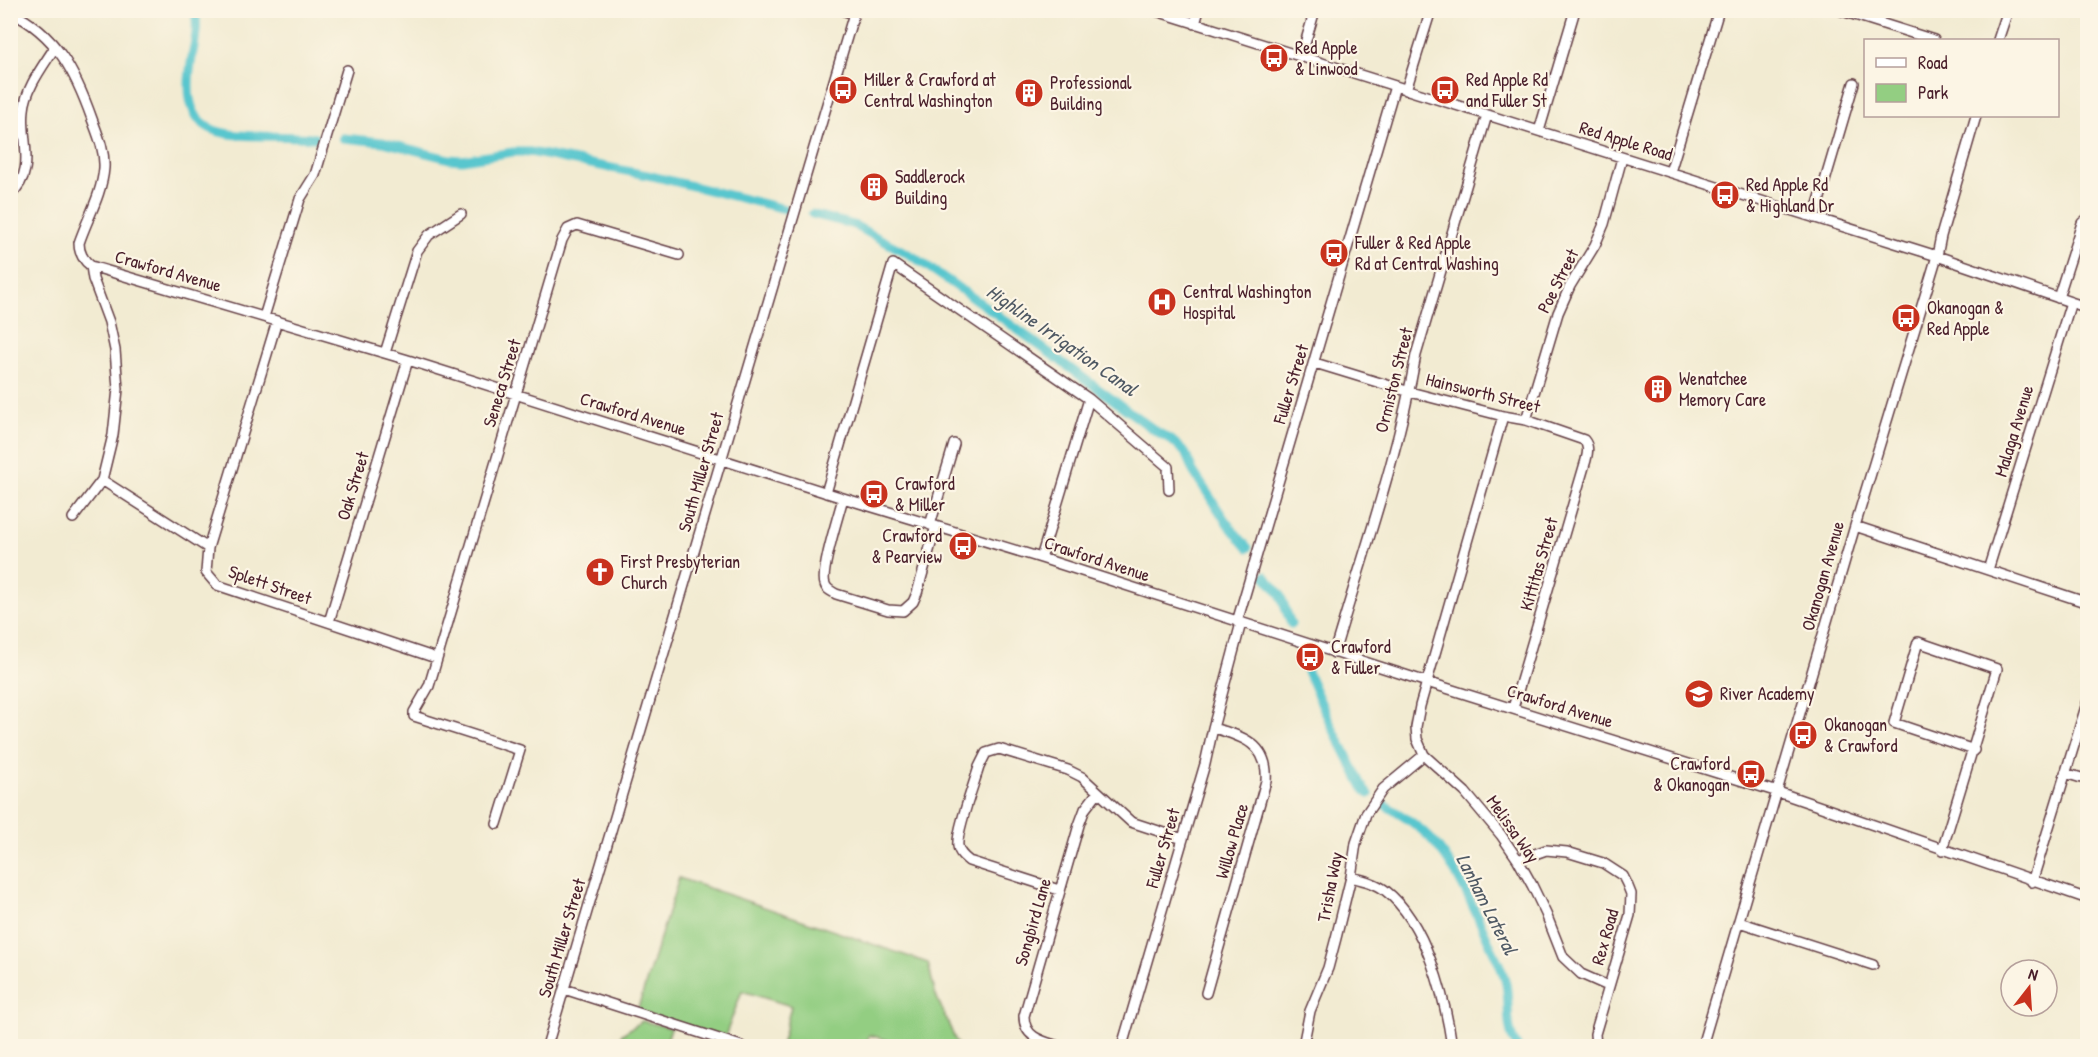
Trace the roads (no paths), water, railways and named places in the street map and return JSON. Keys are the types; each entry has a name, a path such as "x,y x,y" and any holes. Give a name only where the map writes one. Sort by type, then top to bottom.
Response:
{"street":[{"path":"842,10 854,13"},
{"name":"Red Apple Road","path":"1153,10 1937,256 2088,308"},
{"path":"1195,24 1199,10"},
{"path":"1301,57 1315,10"},
{"path":"1407,90 1431,10"},
{"path":"1539,131 1575,10"},
{"path":"1670,172 1719,10"},
{"path":"1839,10 1931,39"},
{"path":"1998,39 2008,10"},
{"path":"2078,10 2088,14"},
{"path":"10,12 37,29 55,47 74,74 103,154 102,178 78,243 84,260 91,266 93,279 109,322 115,350 118,390 113,435 102,480 73,518"},
{"name":"South Miller Street","path":"547,1047 854,13"},
{"path":"10,195 22,179 26,160 25,103 37,76 55,47"},
{"path":"264,317 300,199 315,175 347,70"},
{"path":"1814,218 1854,83"},
{"name":"Fuller Street","path":"1122,1047 1205,764 1239,622 1395,86"},
{"name":"Ormiston Street","path":"1334,652 1410,392 1416,355 1487,115"},
{"name":"Okanogan Avenue","path":"1702,1047 1937,256 1976,117"},
{"name":"Poe Street","path":"1526,420 1558,313 1604,224 1622,158"},
{"path":"385,353 417,251 429,235 461,214"},
{"path":"2058,298 2082,223 2088,218"},
{"name":"Seneca Street","path":"497,824 520,750 414,716 414,712 429,686 562,240 568,229 577,225 679,255"},
{"path":"826,493 893,264 1089,399 1168,467 1169,490"},
{"name":"Crawford Avenue","path":"91,266 408,360 826,493 1041,558 1778,792 2032,882 2088,899"},
{"name":"Malaga Avenue","path":"1988,570 2071,302"},
{"path":"102,480 208,548 277,321"},
{"name":"Oak Street","path":"329,622 408,360"},
{"name":"Hainsworth Street","path":"1315,363 1410,392 1526,420 1574,436"},
{"path":"1041,558 1089,399"},
{"path":"1427,682 1503,416"},
{"name":"Kittitas Street","path":"1514,708 1588,452 1584,440 1574,436"},
{"path":"843,498 825,565 825,584 836,594 888,610 903,611 913,602 954,444"},
{"path":"1855,526 2088,603"},
{"name":"Splett Street","path":"208,548 206,572 217,585 436,658"},
{"path":"1942,850 1974,750 1997,669 1918,642 1894,723 1974,750"},
{"name":"Melissa Way","path":"1427,682 1416,727 1417,739 1425,755 1481,809 1518,860 1546,914 1563,957 1581,974 1608,986"},
{"path":"2032,882 2088,700"},
{"name":"Willow Place","path":"1206,993 1267,773 1265,761 1250,742 1233,733 1213,728"},
{"path":"1059,890 969,861 959,852 959,836 979,767 986,753 999,749 1077,773 1131,822 1183,839"},
{"name":"Trisha Way","path":"1303,1047 1310,1011 1328,968 1351,877 1356,843 1366,814 1383,789 1425,755"},
{"path":"2065,773 2088,780"},
{"name":"Songbird Lane","path":"1058,1047 1029,1033 1024,1023 1024,1016 1082,816 1098,792"},
{"name":"Rex Road","path":"1518,860 1546,850 1567,852 1603,863 1623,876 1631,894 1630,915 1595,1034 1596,1047"},
{"path":"1351,877 1381,887 1408,915 1424,947 1443,999 1452,1047"},
{"path":"1739,922 1873,965"},
{"path":"564,989 741,1047"}],"waterway":[{"name":"Highline Irrigation Canal","path":"195,10 196,30 189,84 190,101 195,114 202,123 211,129 235,135 315,138"},
{"name":"Highline Irrigation Canal","path":"343,138 383,142 449,159 462,160 513,152 530,152 652,176 785,209"},
{"name":"Highline Irrigation Canal","path":"812,214 854,225 914,257 995,313 1157,432 1170,439 1185,452 1193,471 1227,523 1248,548"},
{"name":"Highline Irrigation Canal","path":"1265,576 1280,594 1291,624"},
{"name":"Lanham Lateral","path":"1301,658 1331,725 1365,791 1369,794"},
{"name":"Lanham Lateral","path":"1382,803 1425,833 1439,848 1456,873 1503,973 1511,1032 1517,1046"}],"place":[{"name":"Red Apple & Linwood","path":"1274,58"},
{"name":"Miller & Crawford at Central Washington","path":"843,90"},
{"name":"Red Apple Rd and Fuller St","path":"1445,90"},
{"name":"Professional Building","path":"1029,93"},
{"name":"Saddlerock Building","path":"874,187"},
{"name":"Red Apple Rd & Highland Dr","path":"1725,195"},
{"name":"Fuller & Red Apple Rd at Central Washing","path":"1334,253"},
{"name":"Central Washington Hospital","path":"1162,302"},
{"name":"Okanogan & Red Apple","path":"1906,318"},
{"name":"Wenatchee Memory Care","path":"1658,389"},
{"name":"Crawford & Miller","path":"874,494"},
{"name":"Crawford & Pearview","path":"963,546"},
{"name":"First Presbyterian Church","path":"600,572"},
{"name":"Crawford & Fuller","path":"1310,657"},
{"name":"River Academy","path":"1699,694"},
{"name":"Okanogan & Crawford","path":"1803,735"},
{"name":"Crawford & Okanogan","path":"1751,774"}]}
